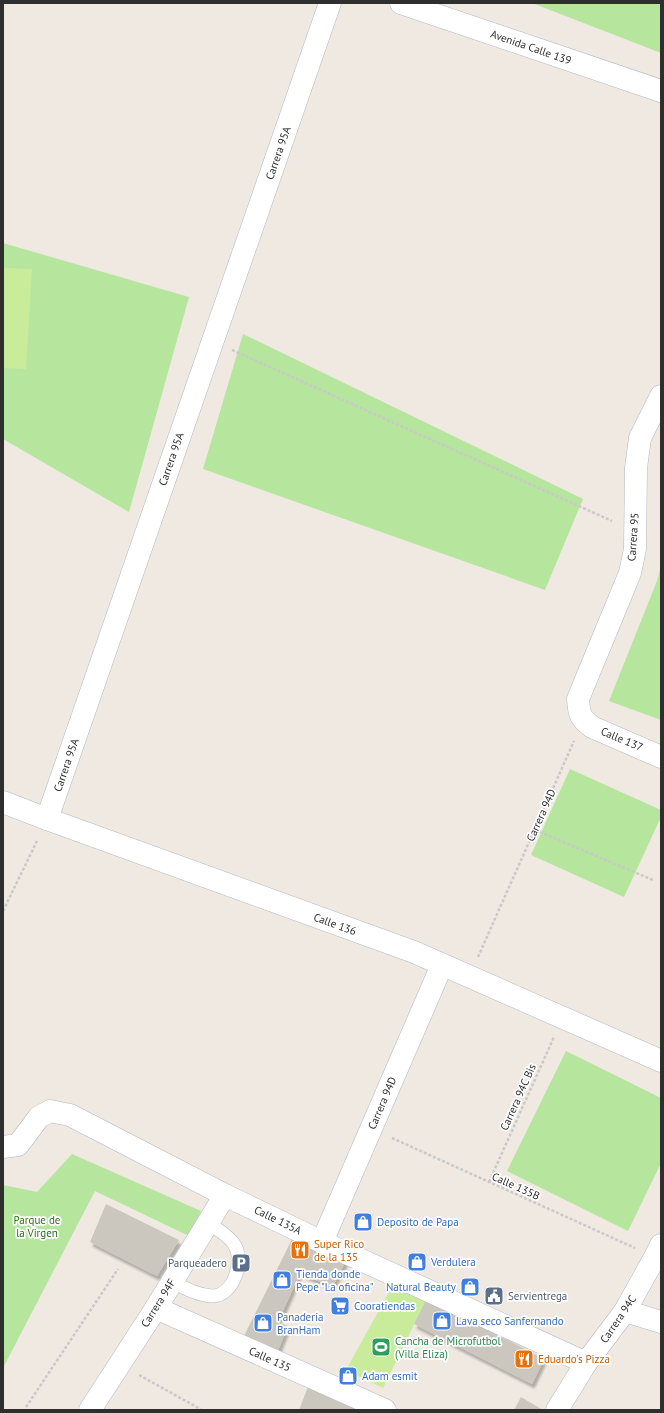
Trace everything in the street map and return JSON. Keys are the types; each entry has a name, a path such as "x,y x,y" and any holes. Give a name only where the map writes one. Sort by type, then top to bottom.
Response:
{"street":[{"name":"Carrera 95A","path":"47,819 330,3"},
{"name":"Avenida Calle 139","path":"401,3 661,91"},
{"name":"Carrera 95","path":"583,720 579,712 578,699 630,573 635,549 636,468 640,438 661,396"},
{"name":"Calle 137","path":"583,720 592,727 661,757"},
{"name":"Calle 136","path":"3,802 414,952 661,1061"},
{"name":"Carrera 94D","path":"322,1242 442,964"},
{"name":"Calle 135A","path":"3,1147 18,1145 39,1117 50,1111 70,1115 322,1242 586,1363"},
{"name":"Carrera 94F","path":"90,1410 156,1308 225,1194"},
{"name":"Carrera 94C","path":"557,1410 586,1363 625,1311 658,1251"},
{"name":"Calle 135","path":"156,1308 385,1410"},
{"path":"625,1311 661,1322"}],"lane":[{"path":"172,1281 193,1293 214,1296 227,1290 236,1277 239,1259 234,1245 223,1234 208,1223"}],"path":[{"path":"212,341 635,531"},
{"name":"Carrera 94D","path":"469,976 583,720"},
{"path":"3,911 47,819"},
{"path":"535,830 652,880"},
{"name":"Carrera 94C Bis","path":"489,1182 562,1017"},
{"name":"Calle 135B","path":"371,1129 489,1182 658,1251"},
{"path":"26,1407 118,1269"},
{"path":"119,1364 202,1410"}],"green space":[{"path":"532,3 661,3 661,53"},
{"path":"3,243 189,297 129,512 3,439"},
{"path":"3,268 32,269 26,369 3,368"},
{"path":"243,334 583,499 545,590 203,469"},
{"path":"661,565 661,720 609,701 657,581"},
{"path":"570,769 661,810 661,817 624,897 531,855"},
{"path":"566,1051 661,1098 661,1163 628,1231 507,1171"},
{"name":"Parque de la Virgen","path":"72,1154 201,1211 189,1236 95,1191 3,1368 3,1185 37,1192"},
{"name":"Cancha de Microfutbol (Villa Eliza)","path":"394,1283 427,1298 383,1388 346,1370"}],"building":[{"path":"106,1204 179,1240 157,1276 90,1242"},
{"path":"296,1231 348,1257 332,1287 300,1273 278,1322 288,1326 277,1353 244,1336"},
{"path":"427,1298 544,1359 532,1384 414,1324"},
{"path":"309,1384 363,1410 299,1410"},
{"path":"521,1397 543,1410 514,1410"}],"place":[{"name":"Deposito de Papa","path":"363,1222"},
{"name":"Super Rico de la 135","path":"300,1250"},
{"name":"Verdulera","path":"417,1262"},
{"name":"Parqueadero","path":"241,1263"},
{"name":"Tienda donde Pepe \"La oficina\"","path":"282,1280"},
{"name":"Natural Beauty","path":"470,1287"},
{"name":"Servientrega","path":"494,1296"},
{"name":"Cooratiendas","path":"340,1306"},
{"name":"Lava seco Sanfernando","path":"442,1321"},
{"name":"Panadería BranHam","path":"263,1323"},
{"name":"Cancha de Microfutbol (Villa Eliza)","path":"381,1347"},
{"name":"Eduardo's Pizza","path":"524,1359"},
{"name":"Adam esmit","path":"348,1376"}]}
